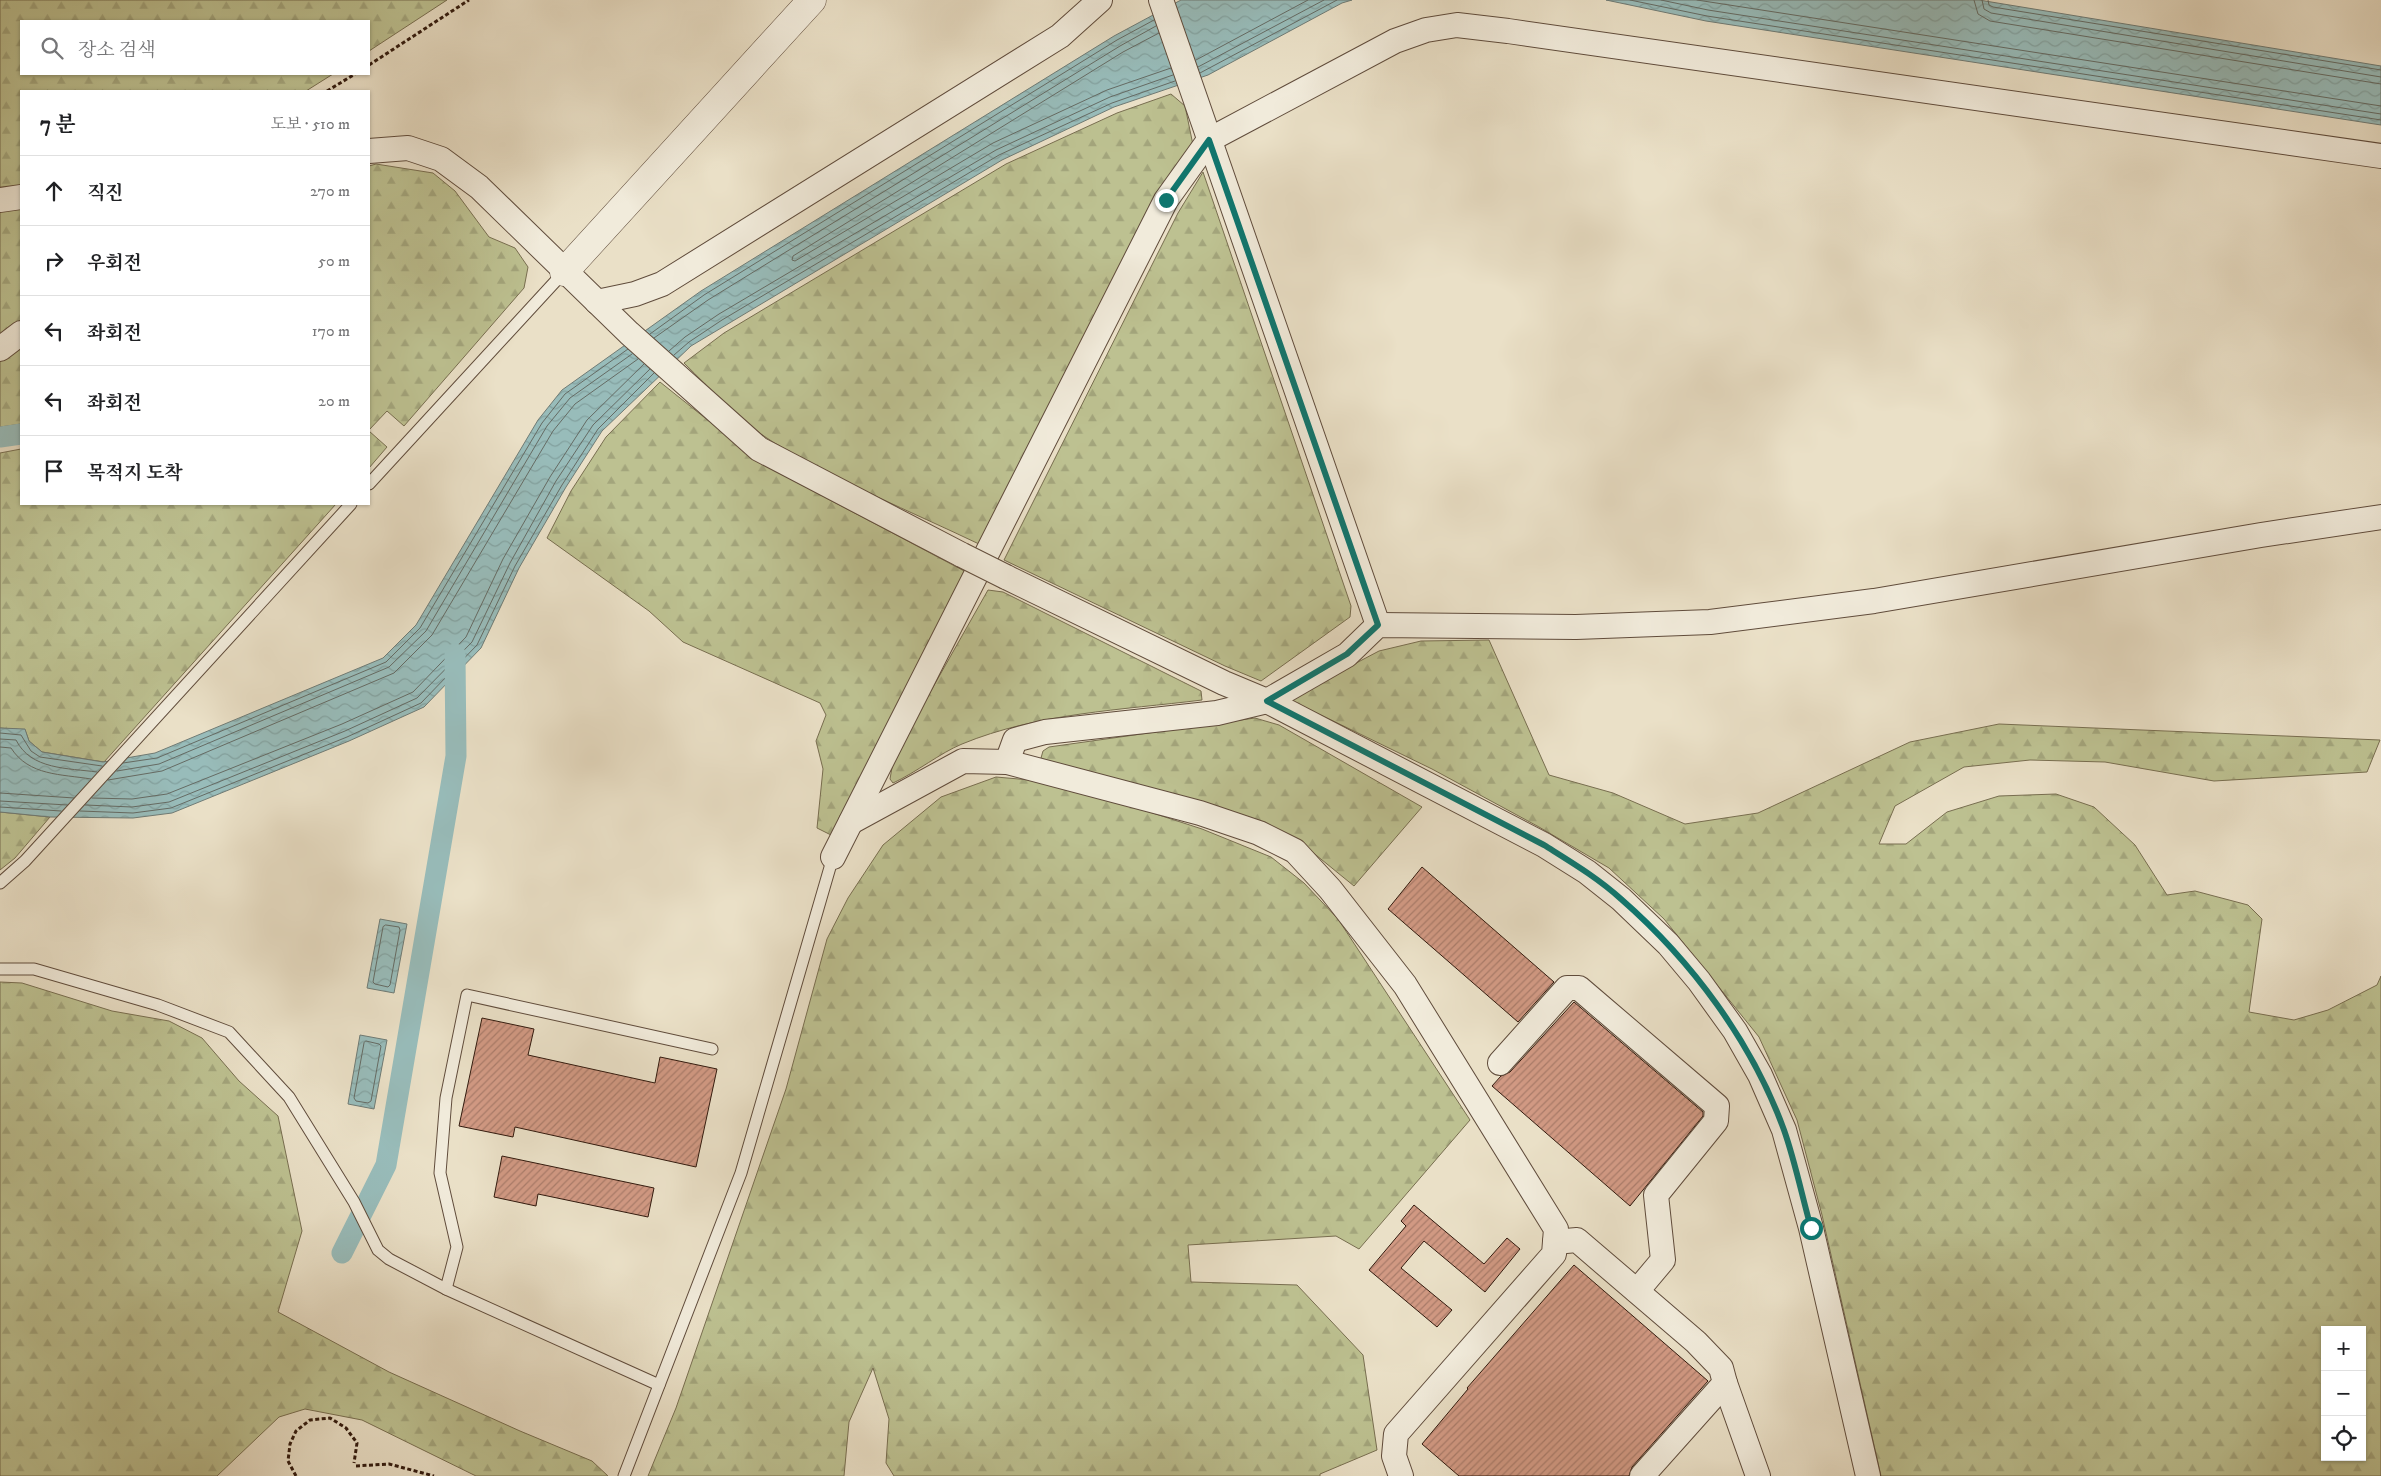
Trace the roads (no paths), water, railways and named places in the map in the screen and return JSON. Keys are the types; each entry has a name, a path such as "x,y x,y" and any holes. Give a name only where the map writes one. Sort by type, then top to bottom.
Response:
{"street":[{"path":"564,272 812,0"},
{"path":"597,302 635,294 662,284 1053,40 1100,0"},
{"path":"1163,6 1378,625"},
{"path":"833,857 1166,200 1209,140 1395,41 1426,30 1457,25 2381,156"},
{"path":"370,151 408,148 441,159 480,187 564,272 672,373 759,449 1006,577 1224,683 1267,701 1544,845 1587,872 1621,899 1661,937 1698,981 1735,1031 1760,1075 1784,1130 1811,1228 1868,1476"},
{"path":"0,200 20,197"},
{"path":"0,350 20,334"},
{"path":"1007,762 1016,740 1045,732 1216,713 1267,701 1347,654 1378,625 1576,627 1710,622 1874,601 2261,535 2381,517"},
{"path":"851,822 963,760 1007,762 1200,812 1259,833 1295,851 1330,889 1405,985 1556,1229 1554,1254 1396,1434 1394,1456 1402,1476"},
{"path":"1500,1063 1567,988 1579,988 1717,1106 1716,1121 1656,1195 1663,1260 1637,1291"},
{"path":"1555,1242 1577,1240 1696,1342 1721,1368 1758,1476"},
{"path":"1642,1476 1725,1383"}],"lane":[{"path":"370,483 564,272"},
{"path":"0,883 25,861 350,505"},
{"path":"624,1476 742,1173 833,857"},
{"path":"0,969 34,970 158,1005 229,1032 289,1097 354,1202 378,1250 389,1259 446,1289 659,1385"},
{"path":"446,1289 457,1246 440,1173 446,1098 467,995 712,1049"}],"water":[{"path":"1181,0 1352,0 1342,3 1208,75 1114,107 1002,160 691,346 602,431 566,487 519,568 481,648 424,707 349,741 172,813 133,818 50,817 0,812 0,728 25,729 29,741 42,752 103,762 155,753 383,658 416,625 538,420 562,390 701,291 1114,36"},
{"path":"1606,0 1979,0 2381,66 2381,125 1706,21"},
{"path":"380,919 407,924 394,993 367,988"},
{"path":"360,1035 387,1040 374,1109 348,1104"}],"waterway":[{"path":"0,437 20,434"},
{"path":"342,1253 386,1165 456,756 455,654"}]}
